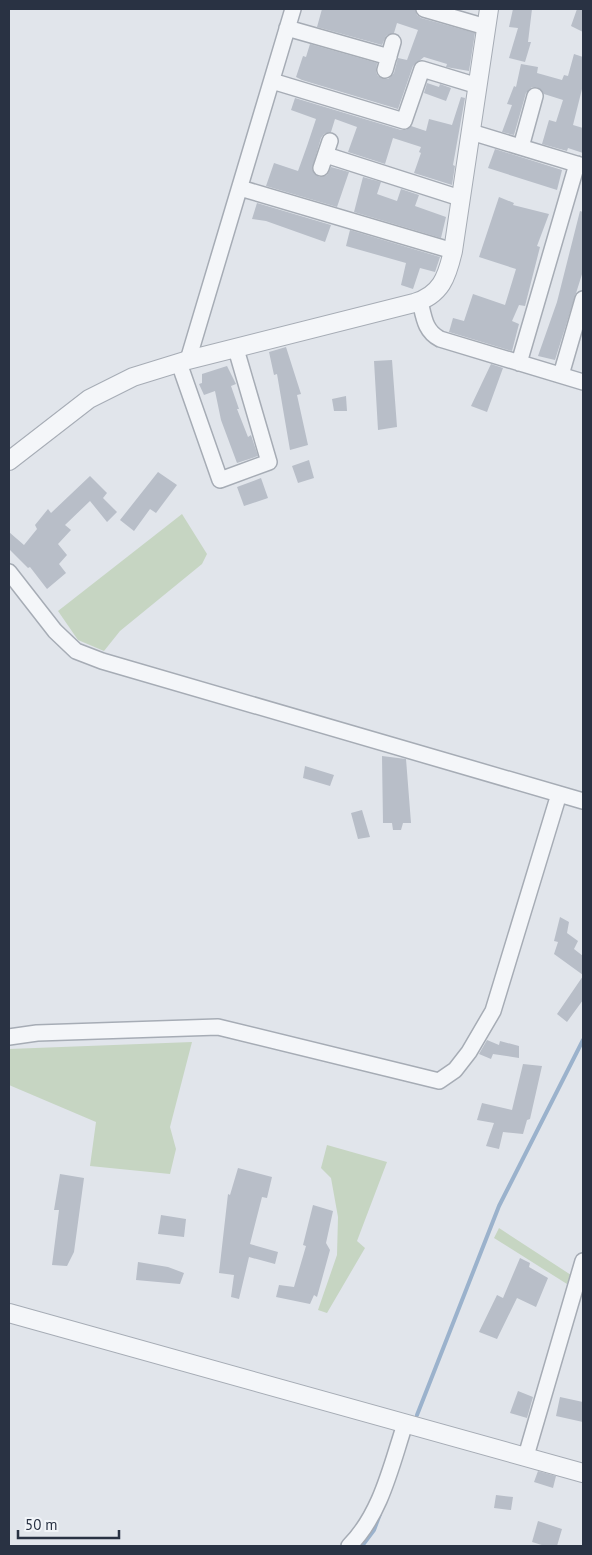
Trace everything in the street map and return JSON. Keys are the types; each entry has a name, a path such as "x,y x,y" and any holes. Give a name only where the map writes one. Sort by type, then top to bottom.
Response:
{"street":[{"path":"236,349 269,462 220,480 184,362 240,188 293,9"},
{"path":"424,9 486,27"},
{"path":"9,461 90,399 112,385 184,362 420,301 435,294 442,285 453,251 489,9"},
{"path":"288,28 387,64 393,42"},
{"path":"272,81 404,121 422,69 478,86"},
{"path":"521,147 535,96"},
{"path":"470,132 580,165 519,363"},
{"path":"325,155 460,198"},
{"path":"240,188 453,251"},
{"path":"561,375 583,299"},
{"path":"420,301 426,327 433,335 583,382"},
{"path":"9,572 62,638 76,651 102,661 583,801"},
{"path":"9,1037 38,1033 218,1027 439,1081 455,1070 469,1052 496,1004 559,794"},
{"path":"526,1456 583,1261"},
{"path":"9,1313 583,1473"},
{"path":"349,1546 364,1531 375,1508 405,1424"}],"green space":[{"path":"182,514 207,554 202,564 120,631 104,651 78,640 58,611"},
{"path":"192,1042 170,1127 176,1149 170,1174 90,1166 96,1122 9,1085 9,1049"},
{"path":"327,1145 387,1162 357,1241 365,1248 327,1313 318,1310 337,1255 338,1217 331,1178 321,1168"},
{"path":"499,1228 571,1275 567,1284 494,1238"}],"building":[{"path":"322,9 415,9 417,15 421,18 475,33 469,71 446,67 447,64 424,57 413,66 398,109 302,80 296,77 303,56 306,57 310,44 377,63 376,72 378,76 388,79 394,73 398,58 407,60 418,30 397,23 394,33 386,36 382,45 317,27"},
{"path":"513,9 532,9 528,42 531,42 525,62 509,58 518,28 509,27"},
{"path":"577,9 583,9 583,32 571,26"},
{"path":"574,54 583,57 583,85 573,125 583,128 583,153 568,148 567,151 542,144 549,120 556,122 563,100 544,94 537,87 532,87 526,93 514,135 502,132 512,105 507,104 514,86 516,87 521,64 538,67 537,73 562,80 564,75 568,76"},
{"path":"427,83 439,87 440,84 451,88 446,101 424,93"},
{"path":"461,97 465,98 453,165 455,166 452,185 414,173 421,153 419,152 421,147 393,138 385,164 348,152 357,127 335,119 331,132 324,134 321,138 312,169 319,177 327,175 331,167 349,172 337,207 266,186 274,163 298,171 316,119 291,110 295,98 401,130 406,130 411,126 426,131 429,119 452,125"},
{"path":"495,149 562,170 557,190 488,168"},
{"path":"363,177 381,182 377,194 397,201 401,189 419,195 415,206 446,217 441,238 354,212"},
{"path":"499,197 514,203 513,205 549,214 537,246 540,247 525,306 519,305 512,321 519,324 512,351 449,332 453,318 464,321 473,294 505,305 516,269 479,257"},
{"path":"257,203 331,225 325,242 266,221 252,219"},
{"path":"580,211 583,212 583,271 555,360 538,356 557,302"},
{"path":"350,230 440,257 435,272 420,268 413,289 401,285 406,263 346,246"},
{"path":"286,347 301,394 297,395 308,445 290,450 277,374 274,375 269,352"},
{"path":"392,360 397,427 378,430 374,361"},
{"path":"491,364 503,368 487,412 471,406"},
{"path":"227,366 236,384 231,386 239,409 237,409 248,437 251,435 258,456 237,463 221,420 215,391 204,395 199,384 202,383 202,374"},
{"path":"346,396 347,411 334,411 332,399"},
{"path":"309,460 314,478 298,483 292,466"},
{"path":"158,472 177,485 156,513 150,509 134,531 120,520"},
{"path":"90,476 107,493 103,498 117,512 107,522 90,501 65,525 71,530 58,544 67,555 59,564 66,573 47,589 30,567 28,568 9,549 9,532 24,545 37,529 35,525 48,509 51,513"},
{"path":"261,478 268,498 244,506 237,487"},
{"path":"382,756 406,759 411,823 403,823 401,830 393,830 392,823 383,823"},
{"path":"305,766 334,775 330,786 303,778"},
{"path":"362,810 370,837 358,839 351,813"},
{"path":"560,917 569,922 567,933 578,941 574,949 583,956 583,975 554,954 558,942 554,941"},
{"path":"583,976 583,1000 567,1022 557,1014"},
{"path":"487,1040 499,1045 500,1041 519,1046 519,1058 493,1054 491,1059 479,1054"},
{"path":"523,1064 542,1066 530,1119 527,1120 523,1134 503,1132 499,1149 486,1146 494,1123 477,1120 482,1103 512,1110"},
{"path":"238,1168 272,1177 267,1198 262,1197 250,1244 278,1252 275,1264 249,1257 239,1299 231,1297 234,1275 219,1273 228,1194 230,1195"},
{"path":"60,1174 84,1178 74,1252 67,1266 52,1265 59,1210 54,1210"},
{"path":"313,1205 333,1211 326,1243 330,1250 317,1297 314,1295 310,1304 276,1297 279,1285 294,1287 306,1246 303,1245"},
{"path":"161,1215 186,1219 184,1237 158,1234"},
{"path":"520,1258 530,1263 529,1267 548,1278 536,1307 517,1298 497,1339 479,1332 497,1295 503,1298"},
{"path":"138,1262 168,1267 184,1273 180,1284 136,1280"},
{"path":"518,1391 533,1397 527,1418 510,1413"},
{"path":"560,1397 583,1402 583,1422 556,1416"},
{"path":"538,1471 556,1476 553,1488 534,1482"},
{"path":"496,1495 513,1497 511,1510 494,1508"},
{"path":"538,1521 562,1529 557,1546 545,1546 532,1542"}],"waterway":[{"path":"417,1415 499,1206 583,1040"},
{"path":"362,1546 374,1530 380,1514"}]}
